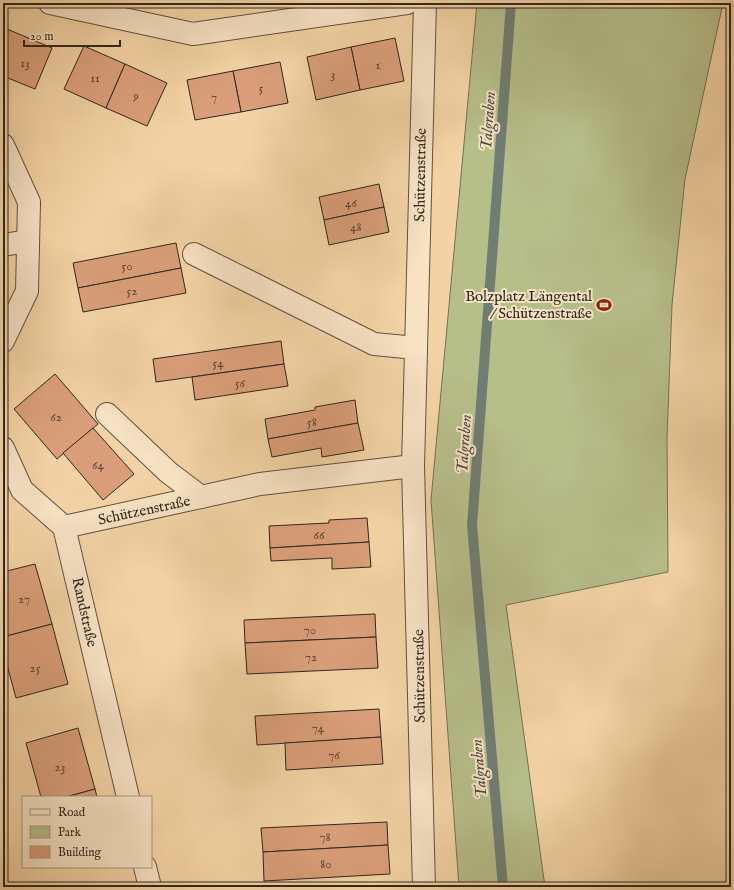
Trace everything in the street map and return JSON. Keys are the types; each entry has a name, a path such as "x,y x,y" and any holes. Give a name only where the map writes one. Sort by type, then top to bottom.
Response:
{"street":[{"path":"50,3 193,34 407,3"},
{"name":"Schützenstraße","path":"424,3 413,466 424,887"},
{"path":"3,145 29,202 27,291 3,341"},
{"path":"3,245 28,241"},
{"path":"194,254 374,344 416,348"},
{"path":"107,414 168,472 201,497"},
{"path":"3,448 22,490 64,527"},
{"name":"Schützenstraße","path":"64,527 260,484 413,466"},
{"name":"Randstraße","path":"64,527 128,796"},
{"path":"145,868 150,887"}],"green space":[{"path":"477,3 723,3 685,179 672,305 667,438 668,572 506,605 545,887 459,887 431,500"}],"building":[{"path":"225,3 250,3 226,8"},
{"path":"7,29 52,48 35,89 3,76 3,39"},
{"path":"395,38 404,81 360,90 351,47"},
{"path":"84,46 125,64 106,108 64,89"},
{"path":"351,47 360,90 316,100 307,57"},
{"path":"280,62 288,103 241,112 233,71"},
{"path":"125,64 167,83 147,126 106,108"},
{"path":"233,71 241,112 195,120 187,80"},
{"path":"379,184 384,207 324,220 319,197"},
{"path":"384,207 389,232 329,245 324,220"},
{"path":"176,243 181,268 78,288 73,263"},
{"path":"181,268 186,293 83,312 78,288"},
{"path":"281,341 284,364 156,382 153,359"},
{"path":"284,364 288,386 195,400 192,377"},
{"path":"55,374 98,424 57,459 14,409"},
{"path":"355,400 358,423 268,439 265,419 315,410 315,407"},
{"path":"358,423 364,450 322,457 321,448 272,457 268,439"},
{"path":"93,428 134,474 103,500 63,453"},
{"path":"367,518 369,542 270,548 269,526 329,523 329,520"},
{"path":"369,542 371,567 332,569 332,558 271,561 270,548"},
{"path":"35,564 52,624 3,637 3,572"},
{"path":"375,614 376,637 245,643 244,620"},
{"path":"52,624 68,684 16,698 3,650 3,637"},
{"path":"376,637 378,668 247,674 245,643"},
{"path":"379,709 381,737 257,745 255,716"},
{"path":"78,728 95,789 70,796 41,796 26,743"},
{"path":"381,737 383,764 286,770 285,743"},
{"path":"95,789 97,796 70,796"},
{"path":"387,822 388,845 263,852 261,828"},
{"path":"388,845 390,874 264,881 263,852"}],"waterway":[{"name":"Talgraben","path":"503,887 472,525 511,3"}],"place":[{"name":"Bolzplatz Längental / Schützenstraße","path":"604,305"}]}
